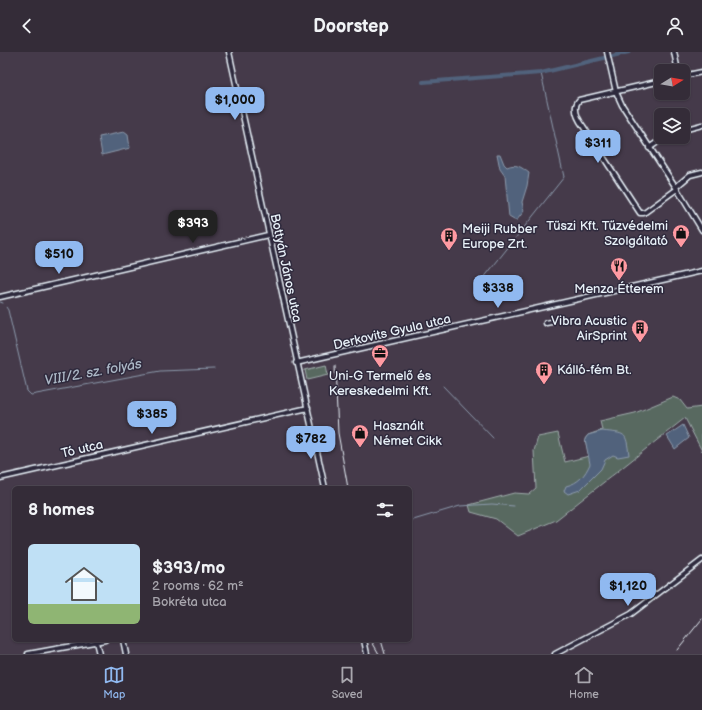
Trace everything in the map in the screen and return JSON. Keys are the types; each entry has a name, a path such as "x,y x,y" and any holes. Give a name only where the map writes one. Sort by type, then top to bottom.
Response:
{"street":[{"name":"Bottyán János utca","path":"228,52 325,486"},
{"path":"674,52 677,64"},
{"path":"608,55 616,92 626,112 702,229"},
{"path":"690,75 702,72"},
{"path":"654,83 582,99 576,106 577,115 640,213 644,213 690,175 702,172"},
{"path":"690,128 702,125"},
{"path":"649,148 655,144"},
{"path":"0,297 268,235"},
{"name":"Derkovits Gyula utca","path":"296,363 702,271"},
{"path":"546,323 551,322"},
{"name":"Tó utca","path":"0,478 308,408"},
{"path":"555,654 631,614 702,560"},
{"path":"28,654 54,648 96,642 99,654"},
{"path":"123,642 126,654"},
{"path":"364,642 367,654"},
{"path":"54,648 55,654"}],"green space":[{"path":"326,365 328,375 307,380 305,370"},
{"path":"673,397 680,400 687,409 702,407 702,451 685,418 556,520 518,536 496,519 471,512 469,505 514,493 529,494 536,488 534,451 538,437 558,433 565,462 589,456 585,439 588,435 602,430 600,421 635,413"}],"water":[{"path":"124,132 128,135 130,148 102,155 99,137"},
{"path":"497,154 500,154 504,164 507,167 513,165 518,166 529,173 522,202 524,211 517,220 509,217 505,176 500,169"},
{"path":"683,425 689,438 675,449 667,436"},
{"path":"602,431 623,435 627,442 629,455 618,457 613,455 605,460 601,469 580,490 568,494 564,491 566,486 575,483 581,478 590,464 585,439 588,435"}],"waterway":[{"path":"423,82 541,73 629,52"},
{"name":"VIII/2. sz. folyás","path":"483,279 564,177 541,73"},
{"name":"VIII/2. sz. folyás","path":"6,307 8,310 27,391 31,395 160,371 214,369"},
{"path":"443,386 493,438"},
{"path":"412,520 460,506 492,504 514,506"}],"railway":[{"path":"335,366 338,433 348,486"},
{"path":"677,650 702,619"},
{"path":"372,642 379,654"},
{"path":"382,642 385,654"}],"place":[{"name":"Tüszi Kft. Tűzvédelmi Szolgáltató","path":"681,248"},
{"name":"Meiji Rubber Europe Zrt.","path":"449,251"},
{"name":"Menza Étterem","path":"619,281"},
{"name":"Vibra Acustic AirSprint","path":"640,343"},
{"name":"Uni-G Termelő és Kereskedelmi Kft.","path":"380,368"},
{"name":"Kálló-fém Bt.","path":"544,385"},
{"name":"Használt Német Cikk","path":"360,448"}]}
